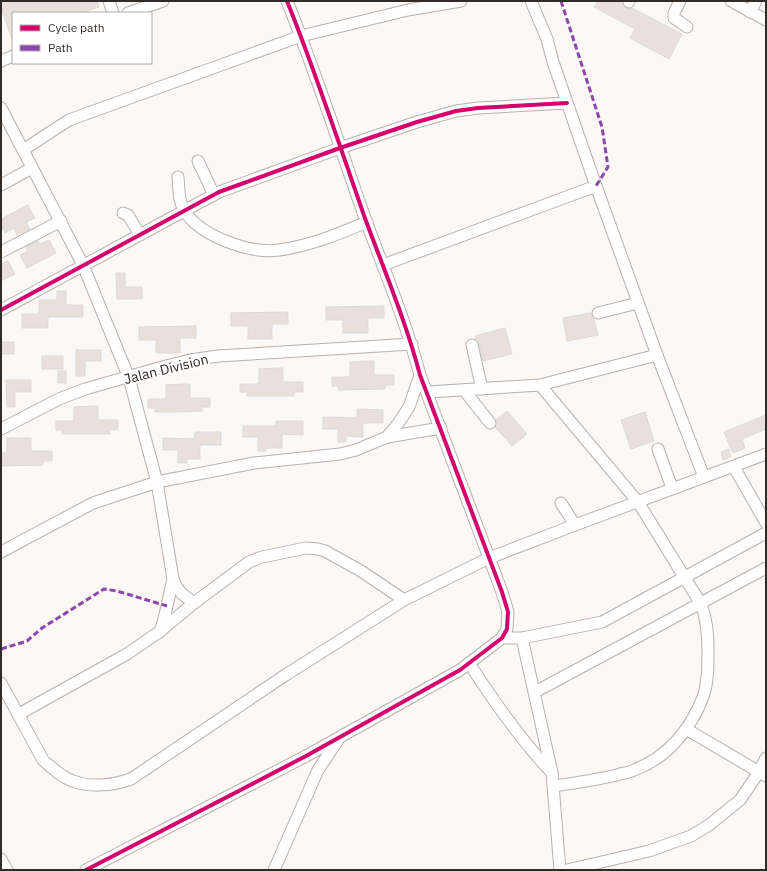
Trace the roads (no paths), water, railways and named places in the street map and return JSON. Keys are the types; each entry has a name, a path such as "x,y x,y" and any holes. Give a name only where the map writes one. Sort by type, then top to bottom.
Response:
{"street":[{"path":"109,1 113,12"},
{"path":"131,12 163,1"},
{"path":"86,870 306,756 469,664 502,638 507,629 508,612 502,592 428,392 420,375 412,344 287,1"},
{"path":"23,150 69,120 301,36 408,10 461,1"},
{"path":"531,1 547,39 567,103 638,303 704,477"},
{"path":"680,1 674,13 674,18 687,27"},
{"path":"732,1 750,12 765,16"},
{"path":"750,12 756,1"},
{"path":"1,60 12,56"},
{"path":"1,310 214,195 340,148 417,122 456,111 478,108 567,103"},
{"path":"1,108 5,126 23,150 83,265 128,378 157,482 173,579 177,589 183,596 194,603"},
{"path":"198,161 214,195"},
{"path":"1,184 32,168"},
{"path":"178,177 180,198 184,211 195,224 223,240 258,249 277,250 302,246 329,238 367,222"},
{"path":"383,265 596,186"},
{"path":"123,213 128,215 140,234"},
{"path":"1,252 61,221"},
{"path":"598,313 638,303"},
{"name":"Jalan Division","path":"1,429 59,400 85,389 178,363 218,356 412,344"},
{"path":"472,345 482,389"},
{"path":"428,392 540,385 657,355"},
{"path":"386,437 404,417 420,375"},
{"path":"540,385 638,502 701,604 707,625 708,672 703,696 686,729 671,748 634,770 591,782 554,786"},
{"path":"464,390 490,423"},
{"path":"1,552 93,503 157,482 254,463 344,454 386,437 441,428"},
{"path":"658,449 672,488"},
{"path":"1,683 43,760 62,776 74,782 117,784 131,779 277,680 404,600 489,558 672,488 734,467 766,454"},
{"path":"734,467 766,523"},
{"path":"560,503 574,525"},
{"path":"502,638 522,638 602,622 766,534"},
{"path":"19,714 127,654 159,632 194,603 254,559 312,548 324,551 361,570 404,600"},
{"path":"535,692 766,568"},
{"path":"159,632 165,615 173,579"},
{"path":"522,638 552,773 560,870"},
{"path":"469,664 496,704 530,749 552,773"},
{"path":"686,729 762,774"},
{"path":"274,870 318,770 340,737"},
{"path":"306,756 318,770"},
{"path":"567,870 649,851 691,836 709,825 740,800 762,774 766,758"},
{"path":"1,859 7,870"}]}
